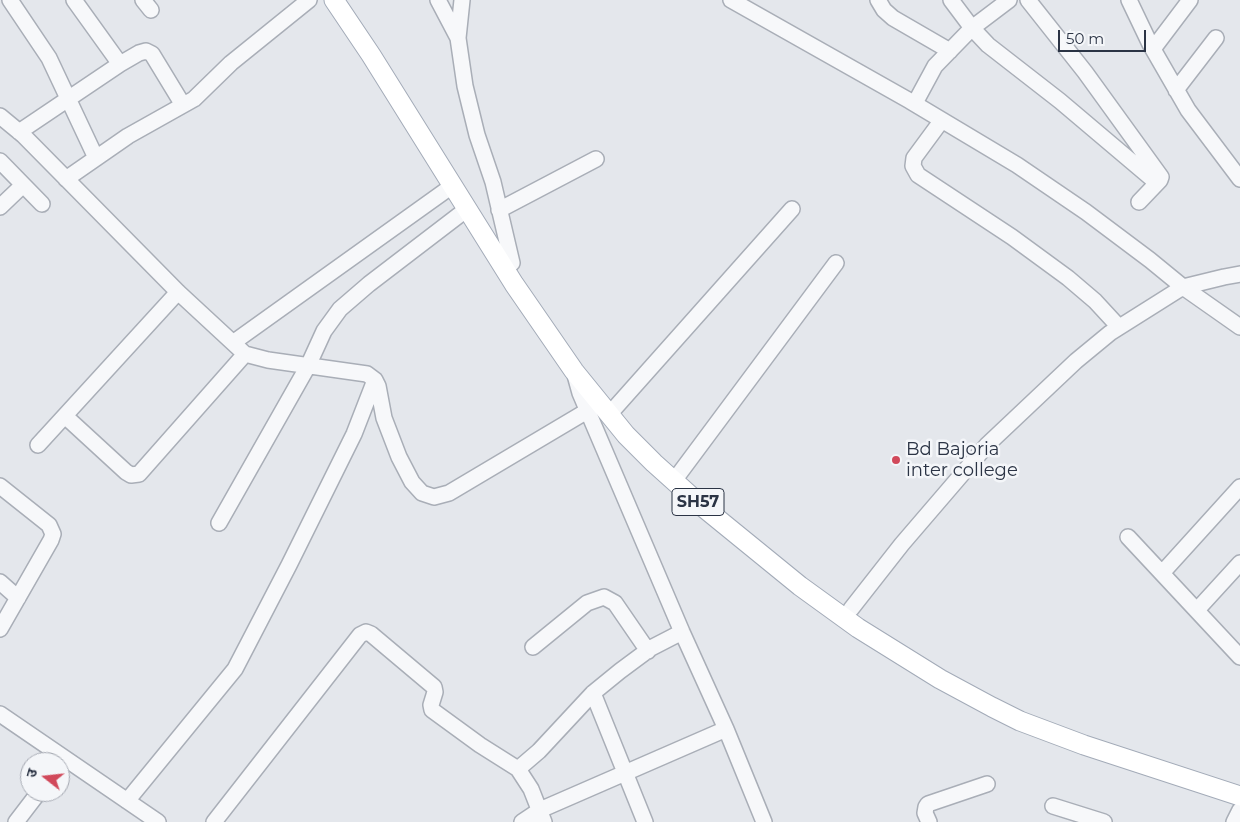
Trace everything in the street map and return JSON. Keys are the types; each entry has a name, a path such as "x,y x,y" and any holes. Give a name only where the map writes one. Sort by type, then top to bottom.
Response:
{"main road":[{"name":"SH57","path":"334,0 373,50 512,263 575,366 659,458 742,528 851,609 944,670 1021,710 1085,735 1240,783"},
{"name":"SH57","path":"345,0 452,186 514,284 626,435 654,463 738,536 800,586 858,628 940,679 1020,721 1084,746 1240,796"}],"street":[{"path":"10,0 49,58 96,158"},
{"path":"74,0 120,64"},
{"path":"66,179 128,136 194,99 231,63 309,0"},
{"path":"438,0 458,38"},
{"path":"462,0 458,38 470,111 492,182 512,263"},
{"path":"730,0 915,103 1017,165 1086,212 1183,287 1240,327"},
{"path":"878,0 884,10 894,18 950,51"},
{"path":"951,0 972,28 988,45 1060,101 1158,183"},
{"path":"915,103 935,66 972,28 1009,0"},
{"path":"1028,0 1085,72 1160,177 1158,183 1140,202"},
{"path":"1129,0 1153,49 1188,110 1240,179"},
{"path":"1153,49 1190,0"},
{"path":"1176,90 1216,38"},
{"path":"19,132 120,64 146,51 152,54 183,105"},
{"path":"0,116 19,132 178,292 246,354 262,359 367,374 375,380 384,418 399,457 412,482 422,493 434,497 449,493 587,411"},
{"path":"942,120 914,158 913,166 918,175 1012,237 1068,278 1095,301 1119,327"},
{"path":"499,210 596,159"},
{"path":"0,161 42,204"},
{"path":"0,207 23,185"},
{"path":"234,342 452,186"},
{"path":"219,523 308,366 324,331 340,309 376,278 466,209"},
{"path":"614,409 792,209"},
{"path":"679,474 836,263"},
{"path":"851,609 902,544 987,445 1076,361 1119,327 1183,287 1224,276 1240,274"},
{"path":"38,446 178,292"},
{"path":"65,416 126,472 131,475 139,474 246,354"},
{"path":"575,366 580,393 587,411 726,729 764,822"},
{"path":"127,801 235,669 350,443 375,380"},
{"path":"0,486 49,525 53,534 0,629"},
{"path":"1163,572 1240,486"},
{"path":"1128,537 1197,610 1238,648"},
{"path":"1197,610 1240,563"},
{"path":"0,582 18,598"},
{"path":"533,647 587,603 604,596 615,603 648,651"},
{"path":"214,822 360,635 366,632 371,634 434,687 432,710 480,745 518,769 531,789 542,816"},
{"path":"518,769 593,694 620,671 648,651 682,632"},
{"path":"593,694 645,822"},
{"path":"0,714 50,752"},
{"path":"522,822 542,816 625,774 726,729"},
{"path":"70,766 158,822"},
{"path":"929,822 925,813 928,804 988,784"},
{"path":"17,822 32,802"},
{"path":"1053,806 1104,822"},
{"path":"1234,822 1240,810"}],"place":[{"name":"Bd Bajoria inter college","path":"896,460"}]}
